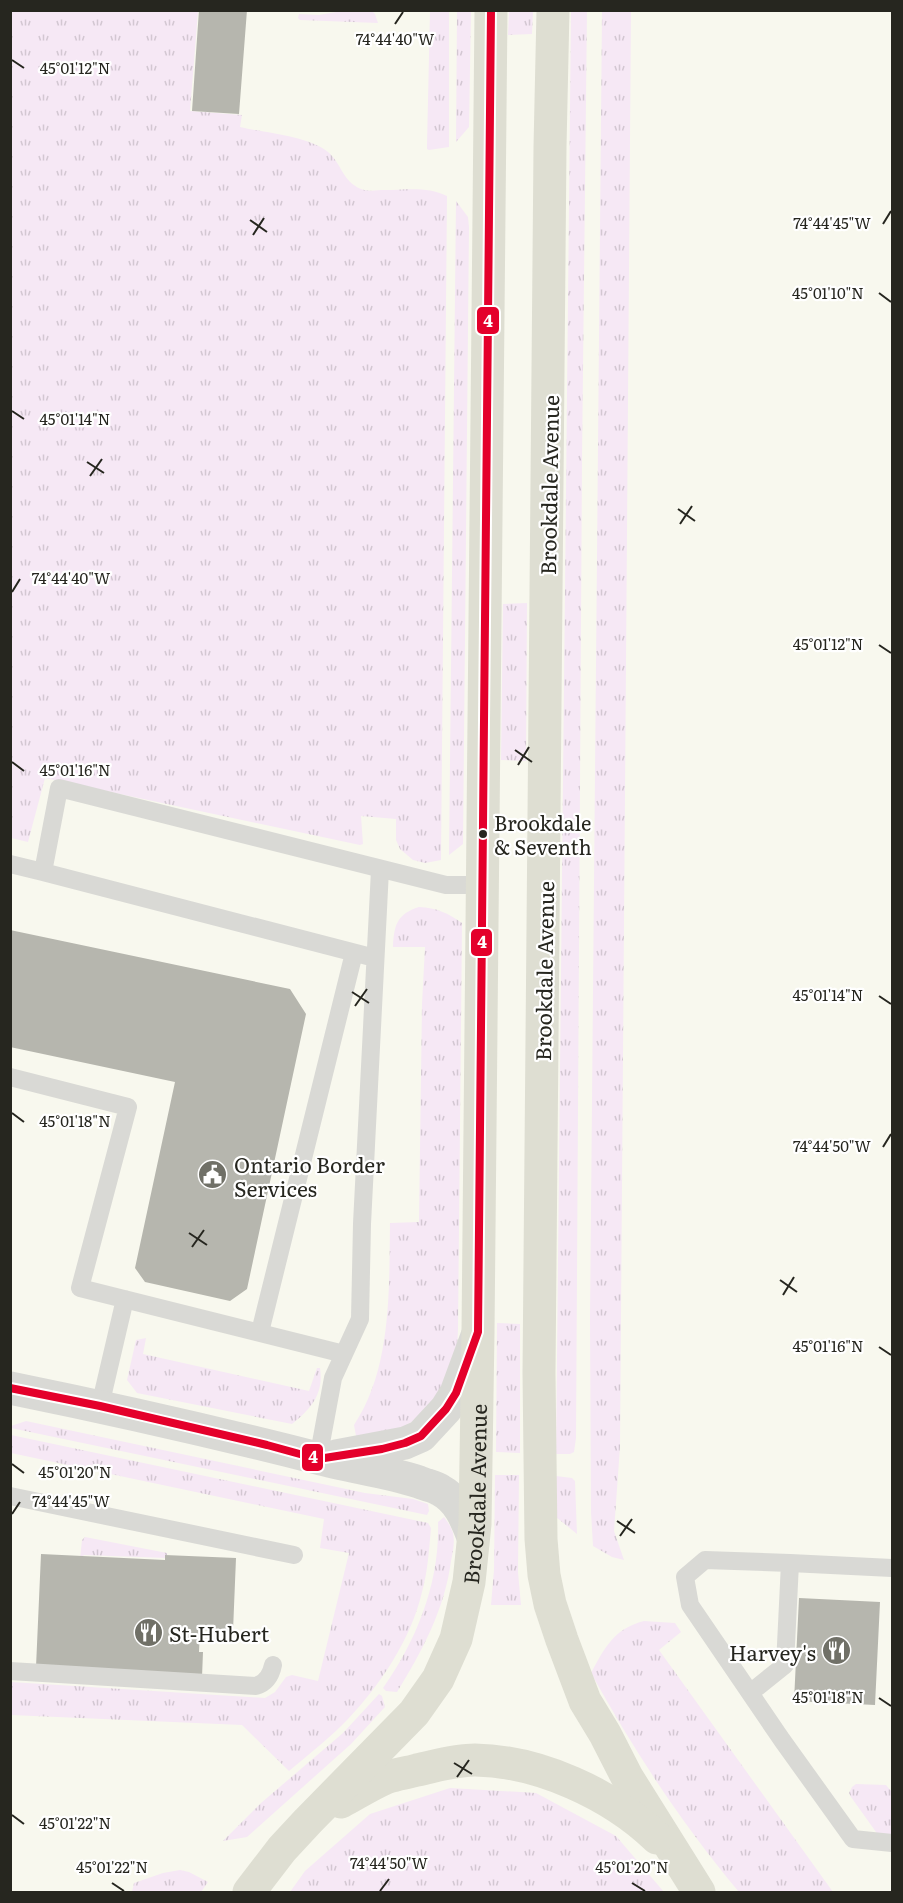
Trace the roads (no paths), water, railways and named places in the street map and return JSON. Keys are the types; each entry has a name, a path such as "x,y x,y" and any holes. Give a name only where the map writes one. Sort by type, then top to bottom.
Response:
{"main road":[{"name":"Brookdale Avenue","path":"249,1893 282,1849 414,1713 438,1679 456,1639 469,1582 475,1524 478,1332 491,10"},
{"name":"Brookdale Avenue","path":"553,10 539,1464 541,1539 544,1575 550,1604 585,1701 627,1777 699,1893"},
{"path":"308,1821 387,1778 451,1762 475,1760 506,1763 538,1770 576,1784 600,1797 632,1817 682,1863"}],"street":[{"path":"318,1459 393,1446 421,1436 446,1409 456,1393 478,1332"},
{"path":"10,1388 100,1406 404,1478 439,1490 455,1502 464,1515 473,1537"}],"lane":[{"path":"43,872 59,788 380,870 446,885 482,885"},
{"path":"10,864 375,958"},
{"path":"318,1459 333,1378 360,1319 362,1212 380,870"},
{"path":"260,1332 354,953"},
{"path":"10,1077 128,1107 80,1288 344,1353"},
{"path":"100,1406 125,1299"},
{"path":"10,1496 294,1555"},
{"path":"892,1568 705,1560 685,1577 690,1605 853,1839 892,1843"},
{"path":"750,1693 785,1665 790,1563"},
{"path":"10,1671 256,1686 268,1679 273,1665"}],"place":[{"name":"Brookdale & Seventh","path":"483,834"},
{"name":"Ontario Border Services","path":"213,1175"},
{"name":"St-Hubert","path":"148,1632"},
{"name":"Harvey's","path":"837,1651"}]}
